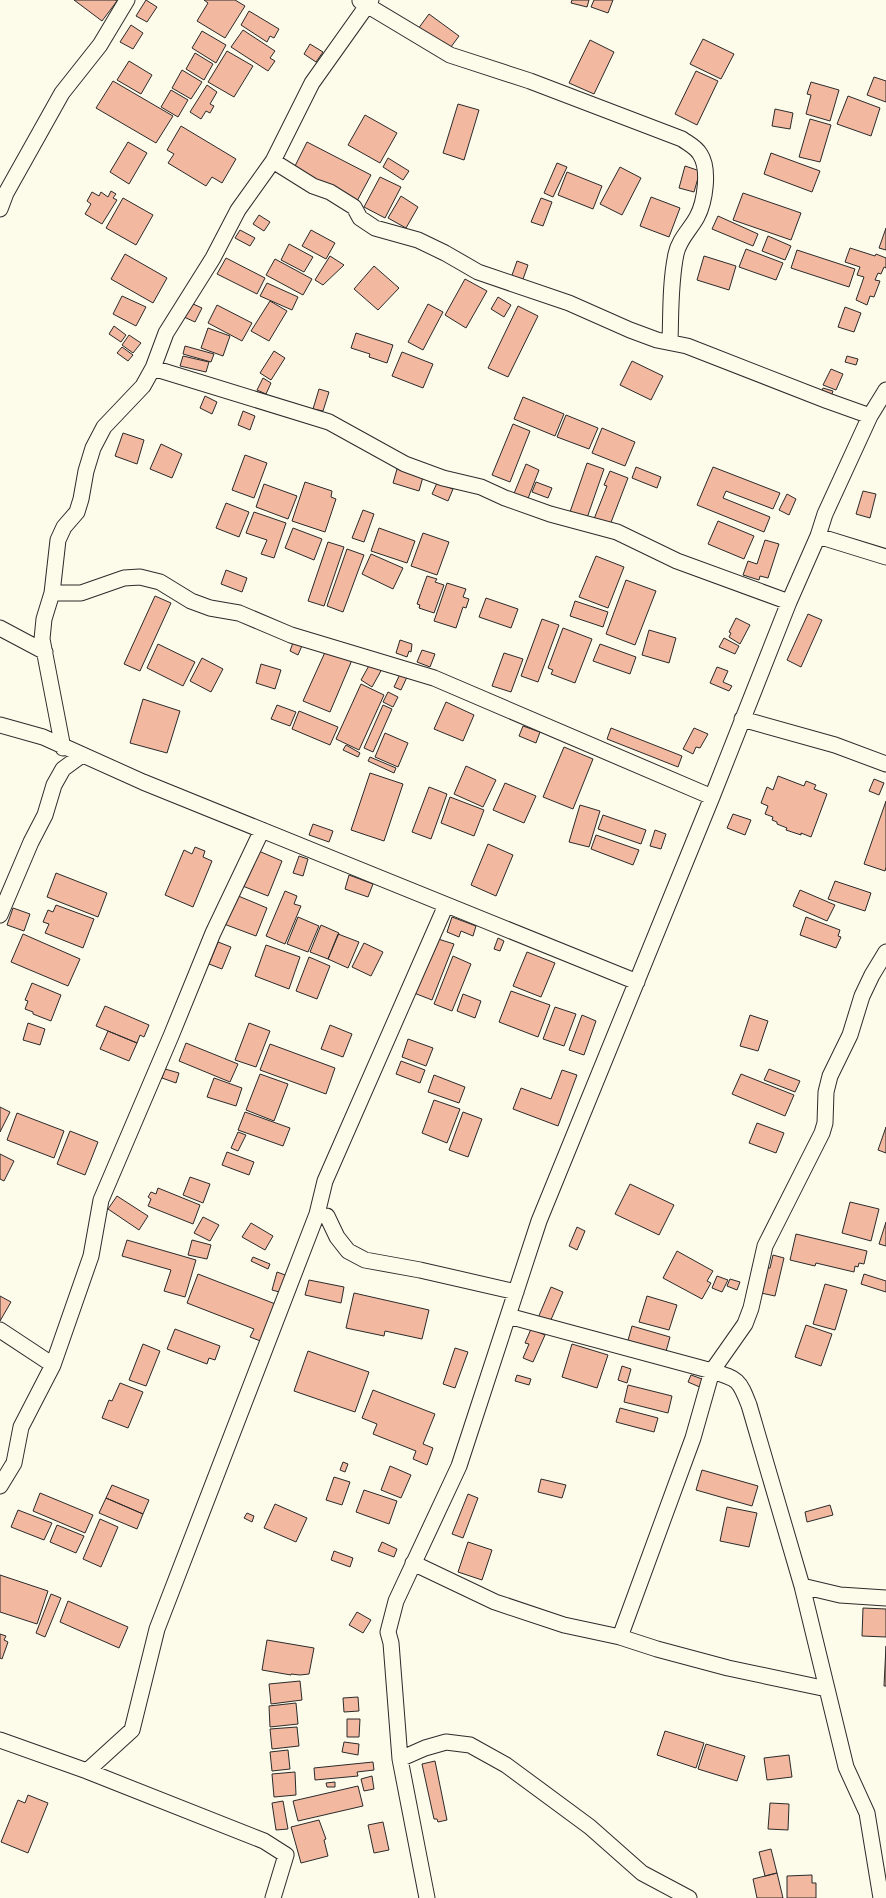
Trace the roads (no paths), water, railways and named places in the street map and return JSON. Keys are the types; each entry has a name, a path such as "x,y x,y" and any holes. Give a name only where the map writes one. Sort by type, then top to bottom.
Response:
{"street":[{"path":"0,209 6,193 62,93 100,45 127,0"},
{"path":"63,748 42,639 44,619 52,593 58,540 64,527 77,512 93,448 104,427 144,386 166,333 213,258 238,210 273,160 312,84 366,2 450,55 539,84 682,139 696,148 702,156 704,191 702,204 696,218 680,241 676,253 672,286 670,342"},
{"path":"273,160 313,186 330,192 354,207 360,218 375,228 418,240 478,272 569,303 630,330 687,346 828,402 870,416"},
{"path":"153,368 329,422 405,464 443,478 481,487 550,514 617,532 678,561 789,602"},
{"path":"427,1898 400,1759 391,1643 388,1632 396,1601 459,1466 539,1221 712,797 789,602 818,536 825,514 870,416 886,390"},
{"path":"818,536 886,557"},
{"path":"52,593 81,593 124,578 140,577 160,582 191,601 210,608 240,613 291,635 434,678 712,797"},
{"path":"0,628 45,652"},
{"path":"742,719 835,745 886,764"},
{"path":"0,725 43,737 63,748 143,782 636,982"},
{"path":"0,916 31,842 45,815 54,785 63,769 82,755"},
{"path":"0,1486 14,1463 21,1427 53,1365 91,1256 101,1200 213,934 262,830"},
{"path":"87,1771 132,1730 157,1629 317,1214 325,1181 446,905"},
{"path":"620,1637 693,1438 712,1371 745,1324 751,1308 765,1246 822,1133 825,1123 826,1092 830,1076 850,1035 862,996 886,952"},
{"path":"317,1214 327,1216 337,1237 348,1251 365,1260 420,1270 516,1292"},
{"path":"508,1316 712,1371 733,1378 741,1385 749,1405 802,1586 846,1768 867,1813 881,1898"},
{"path":"0,1330 53,1365"},
{"path":"413,1563 495,1602 564,1625 620,1637 728,1668 827,1689"},
{"path":"802,1586 840,1595 886,1598"},
{"path":"0,1740 87,1771 264,1841 286,1855 273,1898"},
{"path":"400,1759 425,1748 446,1742 470,1746 506,1765 590,1827 642,1873 689,1898"}]}
